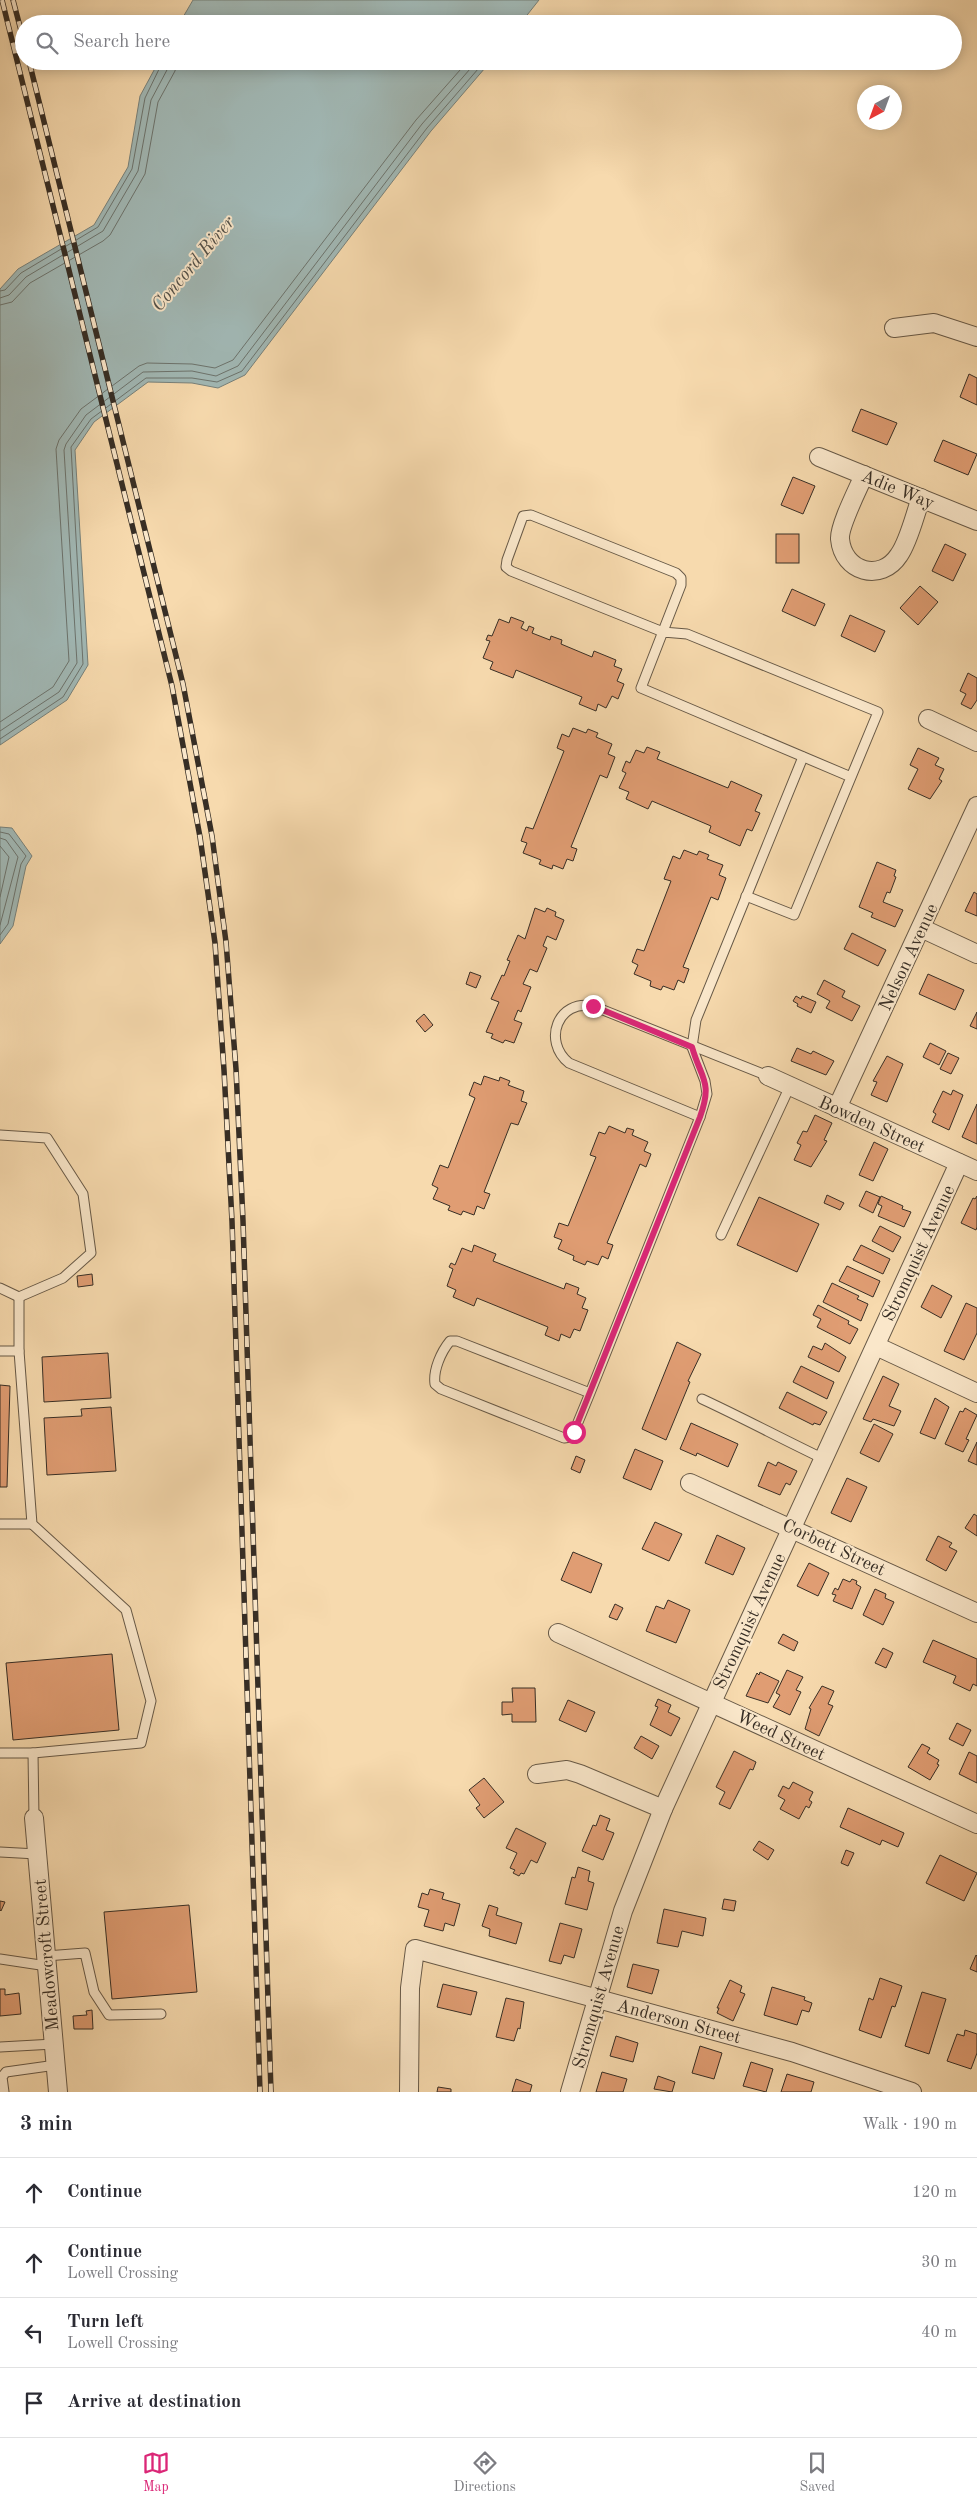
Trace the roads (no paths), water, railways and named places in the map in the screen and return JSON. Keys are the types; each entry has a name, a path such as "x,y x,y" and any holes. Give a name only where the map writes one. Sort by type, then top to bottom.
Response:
{"street":[{"path":"894,328 934,323 977,337"},
{"name":"Adie Way","path":"819,457 977,521"},
{"path":"864,475 840,537 844,556 854,566 878,572 888,568 900,554 921,498"},
{"path":"928,719 977,742"},
{"name":"Nelson Avenue","path":"837,1108 977,806"},
{"path":"921,928 977,954"},
{"name":"Bowden Street","path":"768,1076 977,1171"},
{"name":"Stromquist Avenue","path":"570,2092 623,1911 663,1809 959,1163"},
{"path":"876,1346 977,1393"},
{"name":"Corbett Street","path":"690,1483 977,1613"},
{"name":"Weed Street","path":"558,1633 977,1824"},
{"path":"537,1774 566,1770 580,1774 663,1809"},
{"name":"Meadowcroft Street","path":"34,1818 58,2092"},
{"name":"Anderson Street","path":"409,2092 410,1988 415,1949 792,2052 912,2092"}],"lane":[{"path":"746,896 794,915 878,712 687,634 663,632 506,567 523,516 531,515 676,573 681,578 681,585 663,632 641,688 851,777"},
{"path":"590,1394 457,1341 450,1341 445,1347 434,1376 435,1384 441,1388 564,1438 571,1437 574,1432 590,1394 700,1117 707,1094 705,1081 692,1047 696,1020 803,756"},
{"path":"700,1117 577,1068 561,1056 555,1036 557,1024 564,1014 572,1008 583,1004 604,1010 768,1076"},
{"path":"721,1235 790,1086"},
{"path":"0,1135 48,1138 83,1194 91,1253 63,1278 19,1297 0,1288"},
{"path":"19,1297 18,1351 32,1524"},
{"path":"0,1351 18,1351"},
{"path":"702,1399 751,1421 765,1431 824,1459"},
{"path":"0,1524 32,1524 126,1610 151,1701 141,1743 33,1753 0,1753"},
{"path":"33,1753 34,1818"},
{"path":"0,1852 37,1854"},
{"path":"0,1959 46,1961 85,1953 94,1992 109,2015 161,2014"},
{"path":"0,2047 54,2044"},
{"path":"4,2092 2,2077 6,2072 56,2066"}],"water":[{"path":"193,0 539,0 527,15 184,15"},
{"name":"Concord River","path":"154,70 483,70 431,131 245,375 218,388 192,383 148,382 94,422 75,450 88,665 67,700 0,745 0,289 18,269 94,225 128,167 140,96"},
{"path":"0,827 12,828 32,856 26,866 13,926 0,944"}],"railway":[{"path":"2,0 15,52"},
{"path":"13,0 17,15"},
{"path":"19,70 172,686 200,837 215,943 232,1221 260,2092"},
{"path":"31,70 183,684 212,836 226,942 236,1069 243,1221 271,2092"}]}
